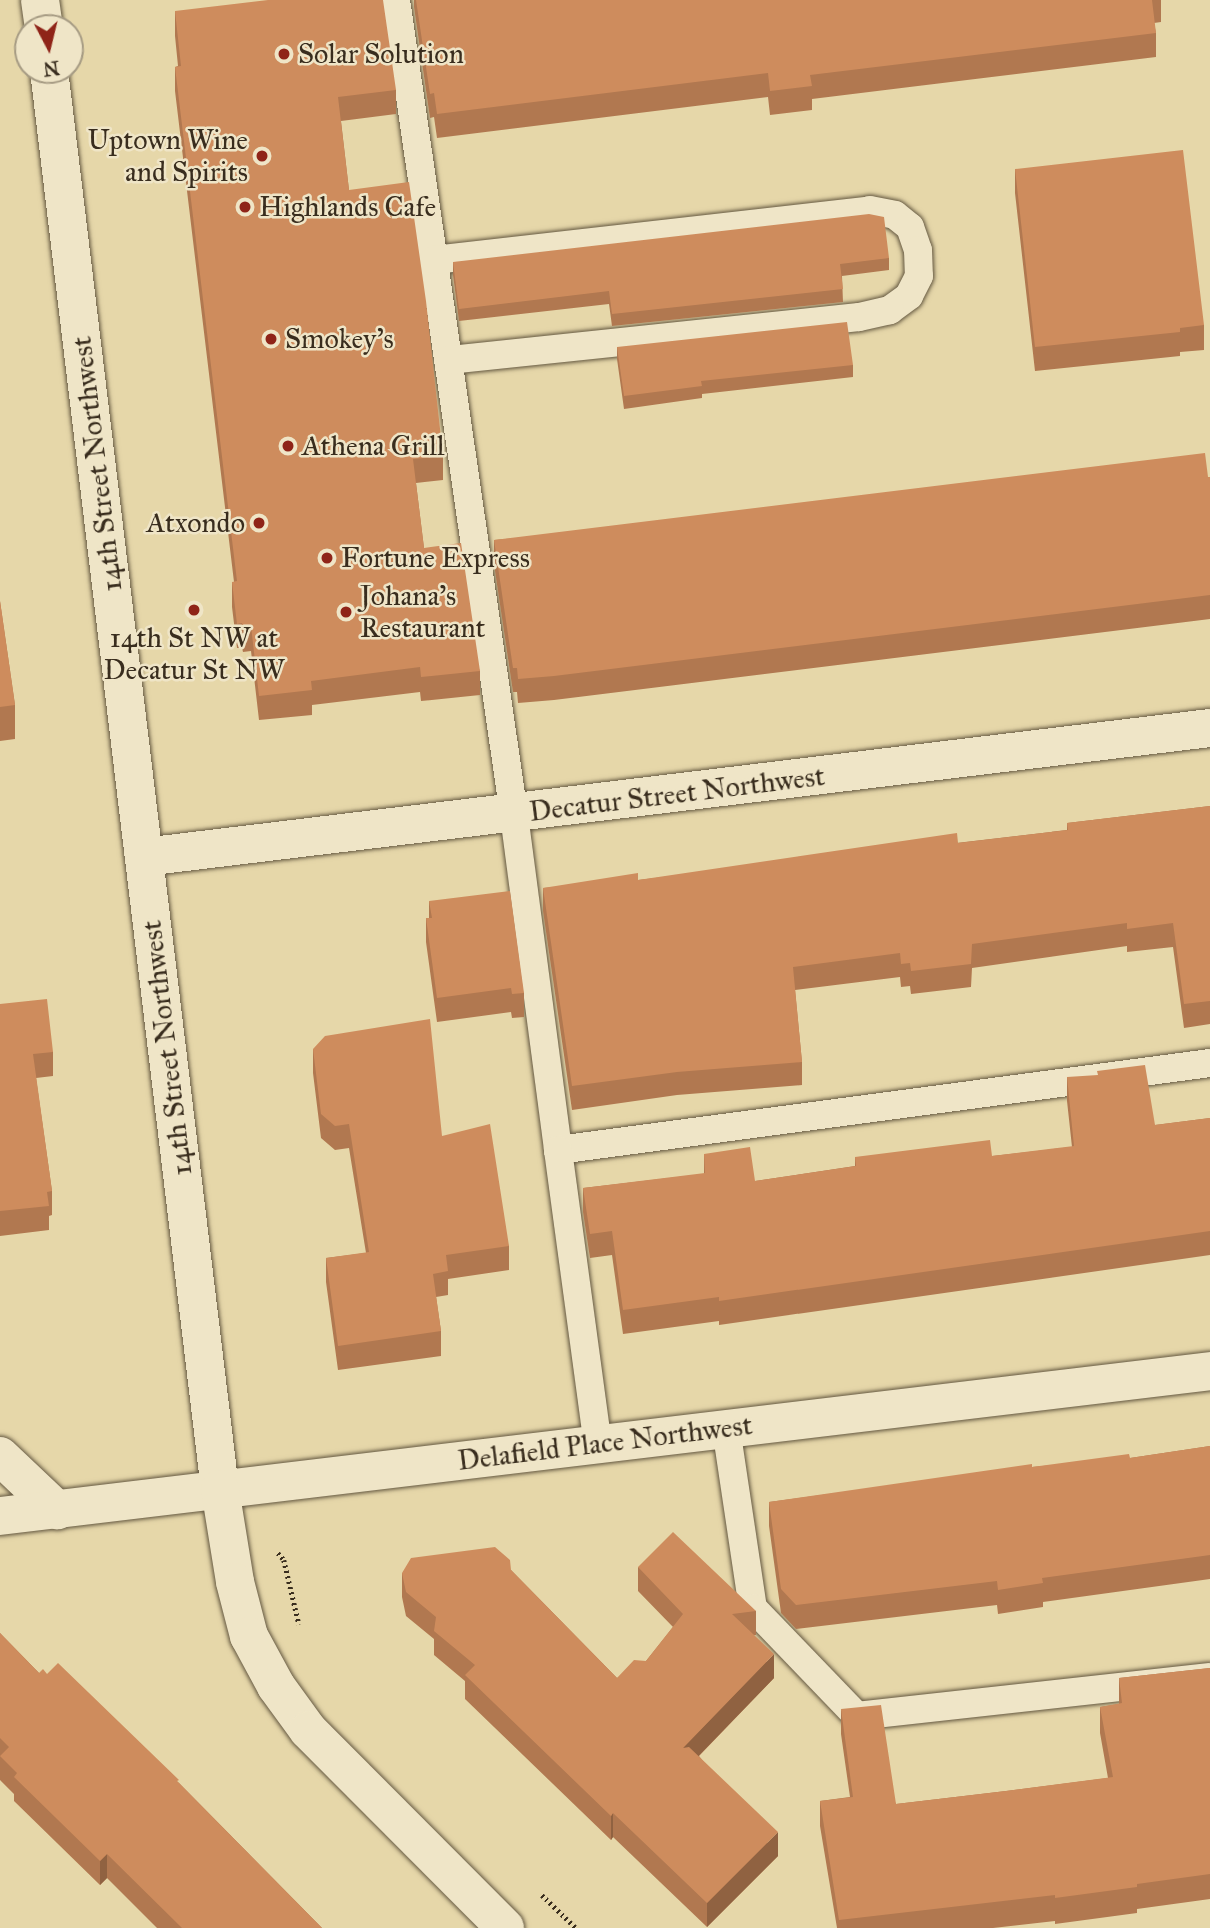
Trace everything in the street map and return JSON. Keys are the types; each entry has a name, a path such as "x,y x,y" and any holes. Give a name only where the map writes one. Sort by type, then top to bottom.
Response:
{"street":[{"name":"14th Street Northwest","path":"51,84 220,1489 235,1582 249,1636 276,1686 308,1731 505,1928"},
{"name":"Decatur Street Northwest","path":"144,857 514,815 1210,728"},
{"name":"Delafield Place Northwest","path":"0,1516 1210,1371"},
{"path":"0,1456 57,1510"}],"lane":[{"path":"396,0 514,815 598,1444"},
{"path":"434,260 870,210 895,215 910,227 918,250 919,276 909,296 890,310 859,317 448,360"},
{"path":"558,1150 1210,1063"},
{"path":"726,1428 753,1608 857,1716 1210,1677"}],"path":[{"path":"271,1546 284,1560 294,1611 303,1635"},
{"path":"537,1890 576,1928"}],"building":[{"path":"268,0 383,0 396,90 338,97 349,190 409,182 426,301 443,456 413,459 424,548 461,543 480,671 421,677 420,667 311,681 312,690 259,696 251,626 243,627 242,623 237,624 232,582 237,581 175,67 181,66 175,11"},
{"path":"416,0 1152,0 1156,33 810,75 812,86 770,91 768,73 437,114 434,93 430,94"},
{"path":"1183,150 1204,325 1180,328 1180,332 1035,347 1015,169"},
{"path":"869,214 884,217 889,258 840,264 843,289 612,314 609,291 459,309 453,262"},
{"path":"847,322 853,365 701,381 702,386 624,396 617,347"},
{"path":"1205,453 1210,477 1210,595 554,676 518,679 517,668 513,668 494,540"},
{"path":"0,601 15,705 0,707"},
{"path":"1210,806 1210,1001 1184,1004 1173,923 1127,929 1127,923 972,944 971,964 911,971 910,963 901,964 900,953 793,967 802,1062 677,1072 572,1086 543,888 638,873 638,880 957,833 958,843 1068,830 1067,823"},
{"path":"510,891 524,993 512,994 511,988 437,998 426,918 432,918 429,901"},
{"path":"47,999 53,1052 33,1054 52,1191 47,1192 49,1206 0,1211 0,1004"},
{"path":"430,1019 442,1136 490,1124 509,1246 446,1255 448,1271 433,1274 441,1331 338,1346 326,1258 369,1252 349,1124 335,1126 321,1114 313,1049 325,1036"},
{"path":"1145,1065 1155,1125 1210,1118 1210,1231 719,1301 719,1297 623,1310 612,1231 590,1234 583,1188 705,1173 704,1154 750,1147 755,1181 856,1166 855,1157 990,1140 992,1156 1074,1146 1067,1077 1098,1075 1097,1071"},
{"path":"1210,1446 1210,1555 1042,1578 1043,1583 998,1590 997,1581 796,1605 781,1589 769,1502 1032,1464 1032,1467 1129,1454 1130,1458"},
{"path":"673,1532 756,1611 732,1614 774,1654 683,1748 689,1747 778,1832 707,1903 613,1813 611,1816 465,1675 475,1665 434,1631 436,1617 406,1592 402,1573 411,1558 495,1547 510,1560 511,1570 617,1678 634,1660 646,1661 683,1614 638,1567"},
{"path":"0,1633 39,1673 43,1669 47,1674 58,1663 179,1780 177,1781 322,1928 182,1928 107,1854 100,1861 14,1777 17,1773 0,1756 9,1747 0,1738"},
{"path":"1210,1668 1210,1874 1055,1898 1055,1895 839,1920 820,1801 853,1797 841,1709 881,1705 896,1804 1113,1777 1100,1707 1122,1703 1119,1678"}],"place":[{"name":"Solar Solution","path":"284,54"},
{"name":"Uptown Wine and Spirits","path":"262,156"},
{"name":"Highlands Cafe","path":"245,207"},
{"name":"Smokey's","path":"271,339"},
{"name":"Athena Grill","path":"288,446"},
{"name":"Atxondo","path":"259,523"},
{"name":"Fortune Express","path":"327,558"},
{"name":"14th St NW at Decatur St NW","path":"194,610"},
{"name":"Johana's Restaurant","path":"346,612"}]}
